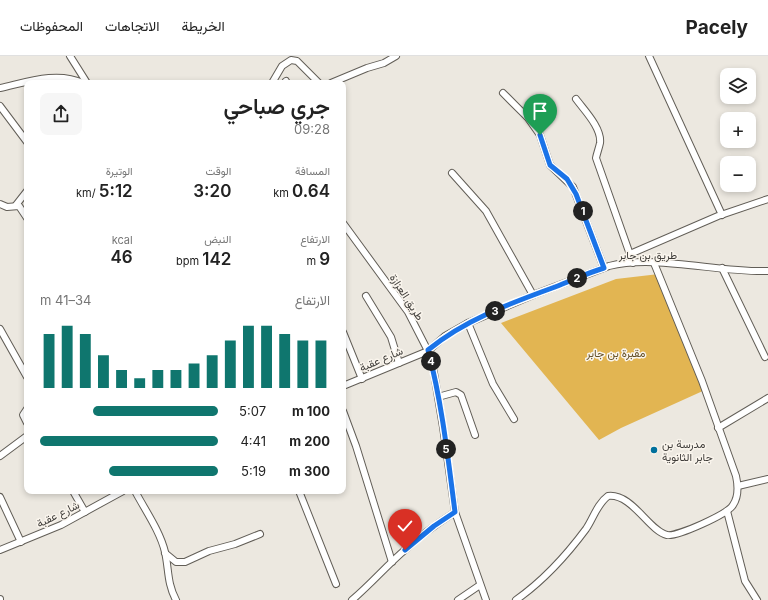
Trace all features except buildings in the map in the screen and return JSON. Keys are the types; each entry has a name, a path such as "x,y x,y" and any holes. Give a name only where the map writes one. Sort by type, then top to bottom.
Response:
{"street":[{"path":"70,56 85,80"},
{"path":"339,80 367,68 384,64 396,56"},
{"path":"649,56 722,215"},
{"path":"274,80 286,62 296,59 316,80"},
{"path":"39,80 54,77 70,78 75,80"},
{"path":"0,88 24,83"},
{"path":"503,93 528,118 540,135 553,169 567,179 573,187 604,268"},
{"path":"576,99 596,127 599,134 600,142 596,158 633,263"},
{"path":"0,106 24,138"},
{"path":"452,173 486,211 533,295"},
{"path":"0,204 7,207 16,205 24,195"},
{"path":"630,254 722,215 768,199"},
{"path":"16,205 24,214"},
{"name":"طريق العزازة","path":"346,227 408,312 428,350 438,397 455,512 486,600"},
{"path":"516,600 547,574 572,548 588,526 603,499 608,496 620,498 642,514 662,532 668,535 676,535 727,511 733,506 738,486 702,381 654,263"},
{"name":"طريق بن جابر","path":"428,350 445,336 468,323 533,295 617,264 654,263 768,271"},
{"path":"722,268 765,357"},
{"path":"366,296 391,336 399,363"},
{"path":"468,323 493,384 514,419"},
{"path":"0,329 24,372"},
{"path":"346,339 362,379"},
{"name":"شارع عقبة","path":"346,385 428,350"},
{"path":"438,397 452,393 461,395 475,435"},
{"path":"718,428 768,398"},
{"path":"346,419 356,446 392,562"},
{"path":"0,456 24,438"},
{"path":"738,486 768,479"},
{"path":"75,494 85,512"},
{"name":"شارع عقبة","path":"0,550 61,525 85,512 112,494"},
{"path":"137,494 161,540 165,553 168,579 176,600"},
{"path":"300,494 336,584"},
{"path":"0,498 21,542"},
{"path":"727,511 745,581 757,600"},
{"path":"352,600 392,562 434,526 455,512"},
{"path":"165,553 176,562 185,562 209,551 235,544 260,534"},
{"path":"458,600 480,585"}],"green space":[{"name":"مقبرة بن جابر","path":"659,274 705,390 621,428 599,440 501,323 616,279"}],"place":[{"name":"مدرسة بن جابر الثانوية","path":"654,450"}],"route":[{"path":"405,550 434,526 455,512 434,373 428,350 445,336 468,323 533,295 604,268 573,187 567,179 550,165 540,135"}]}
